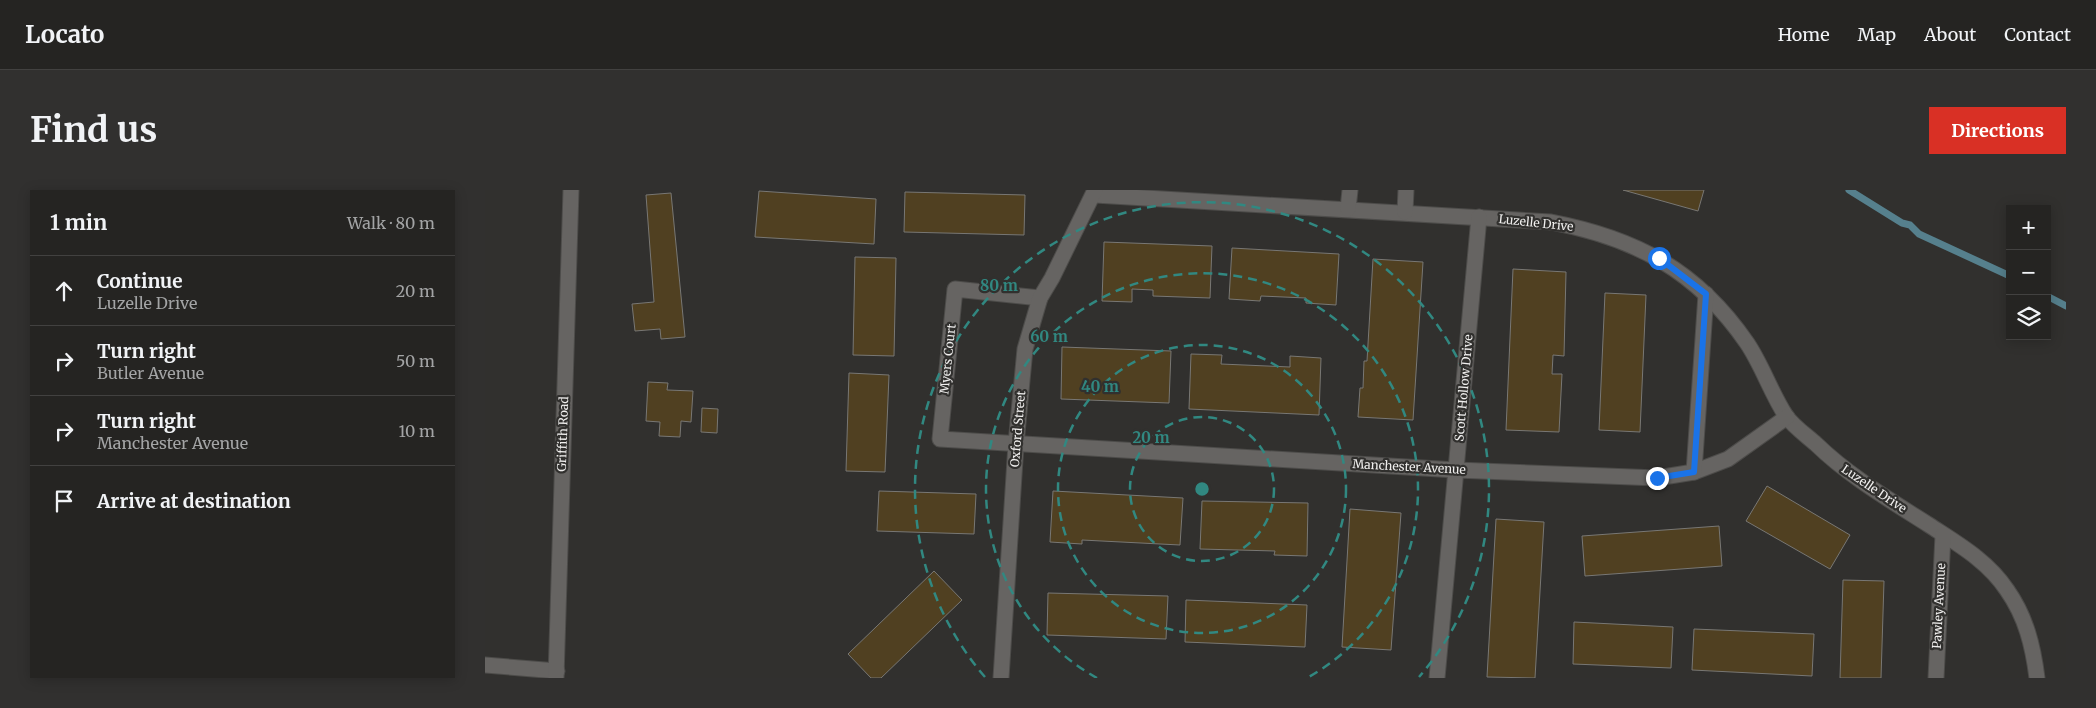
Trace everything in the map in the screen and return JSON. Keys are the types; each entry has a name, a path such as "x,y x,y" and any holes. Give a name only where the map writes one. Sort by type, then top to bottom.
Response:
{"street":[{"name":"Griffith Road","path":"557,675 571,190"},
{"path":"1348,209 1349,190"},
{"path":"1405,212 1406,190"},
{"name":"Luzelle Drive","path":"1095,192 1551,222 1593,230 1625,241 1659,258 1706,294 1721,309 1748,344 1787,417 1846,472 1943,534 1985,564 2007,590 2025,622 2033,647 2037,678"},
{"name":"Oxford Street","path":"1001,678 1016,444 1025,349 1040,298 1095,192"},
{"name":"Scott Hollow Drive","path":"1437,678 1479,217"},
{"name":"Myers Court","path":"1016,444 940,439 955,289 1040,298"},
{"path":"1694,472 1706,294"},
{"name":"Manchester Avenue","path":"1016,444 1456,470 1657,478 1694,472 1728,459 1787,417"},
{"name":"Pawley Avenue","path":"1936,678 1943,534"},
{"path":"485,665 557,675"}],"building":[{"path":"1623,190 1704,190 1698,211"},
{"path":"759,191 876,199 874,244 755,237"},
{"path":"905,192 1025,195 1024,235 904,232"},
{"path":"671,193 685,337 661,339 660,329 635,331 632,304 654,302 646,195"},
{"path":"1104,242 1212,246 1210,298 1153,296 1153,290 1132,289 1132,302 1102,301"},
{"path":"1232,248 1339,254 1336,305 1306,303 1306,298 1261,296 1260,301 1229,299"},
{"path":"855,257 896,258 894,356 853,355"},
{"path":"1373,259 1423,262 1413,420 1358,417 1360,388 1363,388 1364,361 1367,361"},
{"path":"1513,269 1566,272 1564,356 1553,355 1552,374 1562,374 1559,432 1506,430"},
{"path":"1605,293 1646,295 1640,432 1599,430"},
{"path":"1062,347 1171,351 1169,403 1061,399"},
{"path":"1191,354 1222,355 1221,364 1290,367 1290,356 1321,358 1319,415 1189,409"},
{"path":"849,373 889,375 885,472 846,471"},
{"path":"648,382 668,383 667,390 693,391 691,422 681,421 680,437 659,436 660,422 646,421"},
{"path":"702,408 718,409 717,433 701,432"},
{"path":"1767,486 1850,535 1830,569 1746,521"},
{"path":"879,491 976,494 974,534 877,531"},
{"path":"1053,491 1183,498 1180,545 1082,540 1082,544 1050,542"},
{"path":"1202,501 1308,503 1307,556 1274,555 1275,551 1200,549"},
{"path":"1350,509 1401,513 1391,650 1342,647"},
{"path":"1496,519 1544,522 1535,678 1487,677"},
{"path":"1719,526 1722,566 1585,576 1582,536"},
{"path":"934,571 962,600 881,678 871,678 848,654"},
{"path":"1843,580 1884,581 1881,678 1840,678"},
{"path":"1048,593 1168,596 1166,639 1047,635"},
{"path":"1186,600 1307,605 1305,647 1185,642"},
{"path":"1574,622 1673,627 1671,668 1573,664"},
{"path":"1694,629 1814,634 1812,676 1692,670"}],"waterway":[{"path":"1849,190 1902,223 1910,225 1919,234 2006,274"},
{"path":"2051,298 2066,306"}],"route":[{"path":"1657,478 1694,472 1706,294 1659,258"}]}
